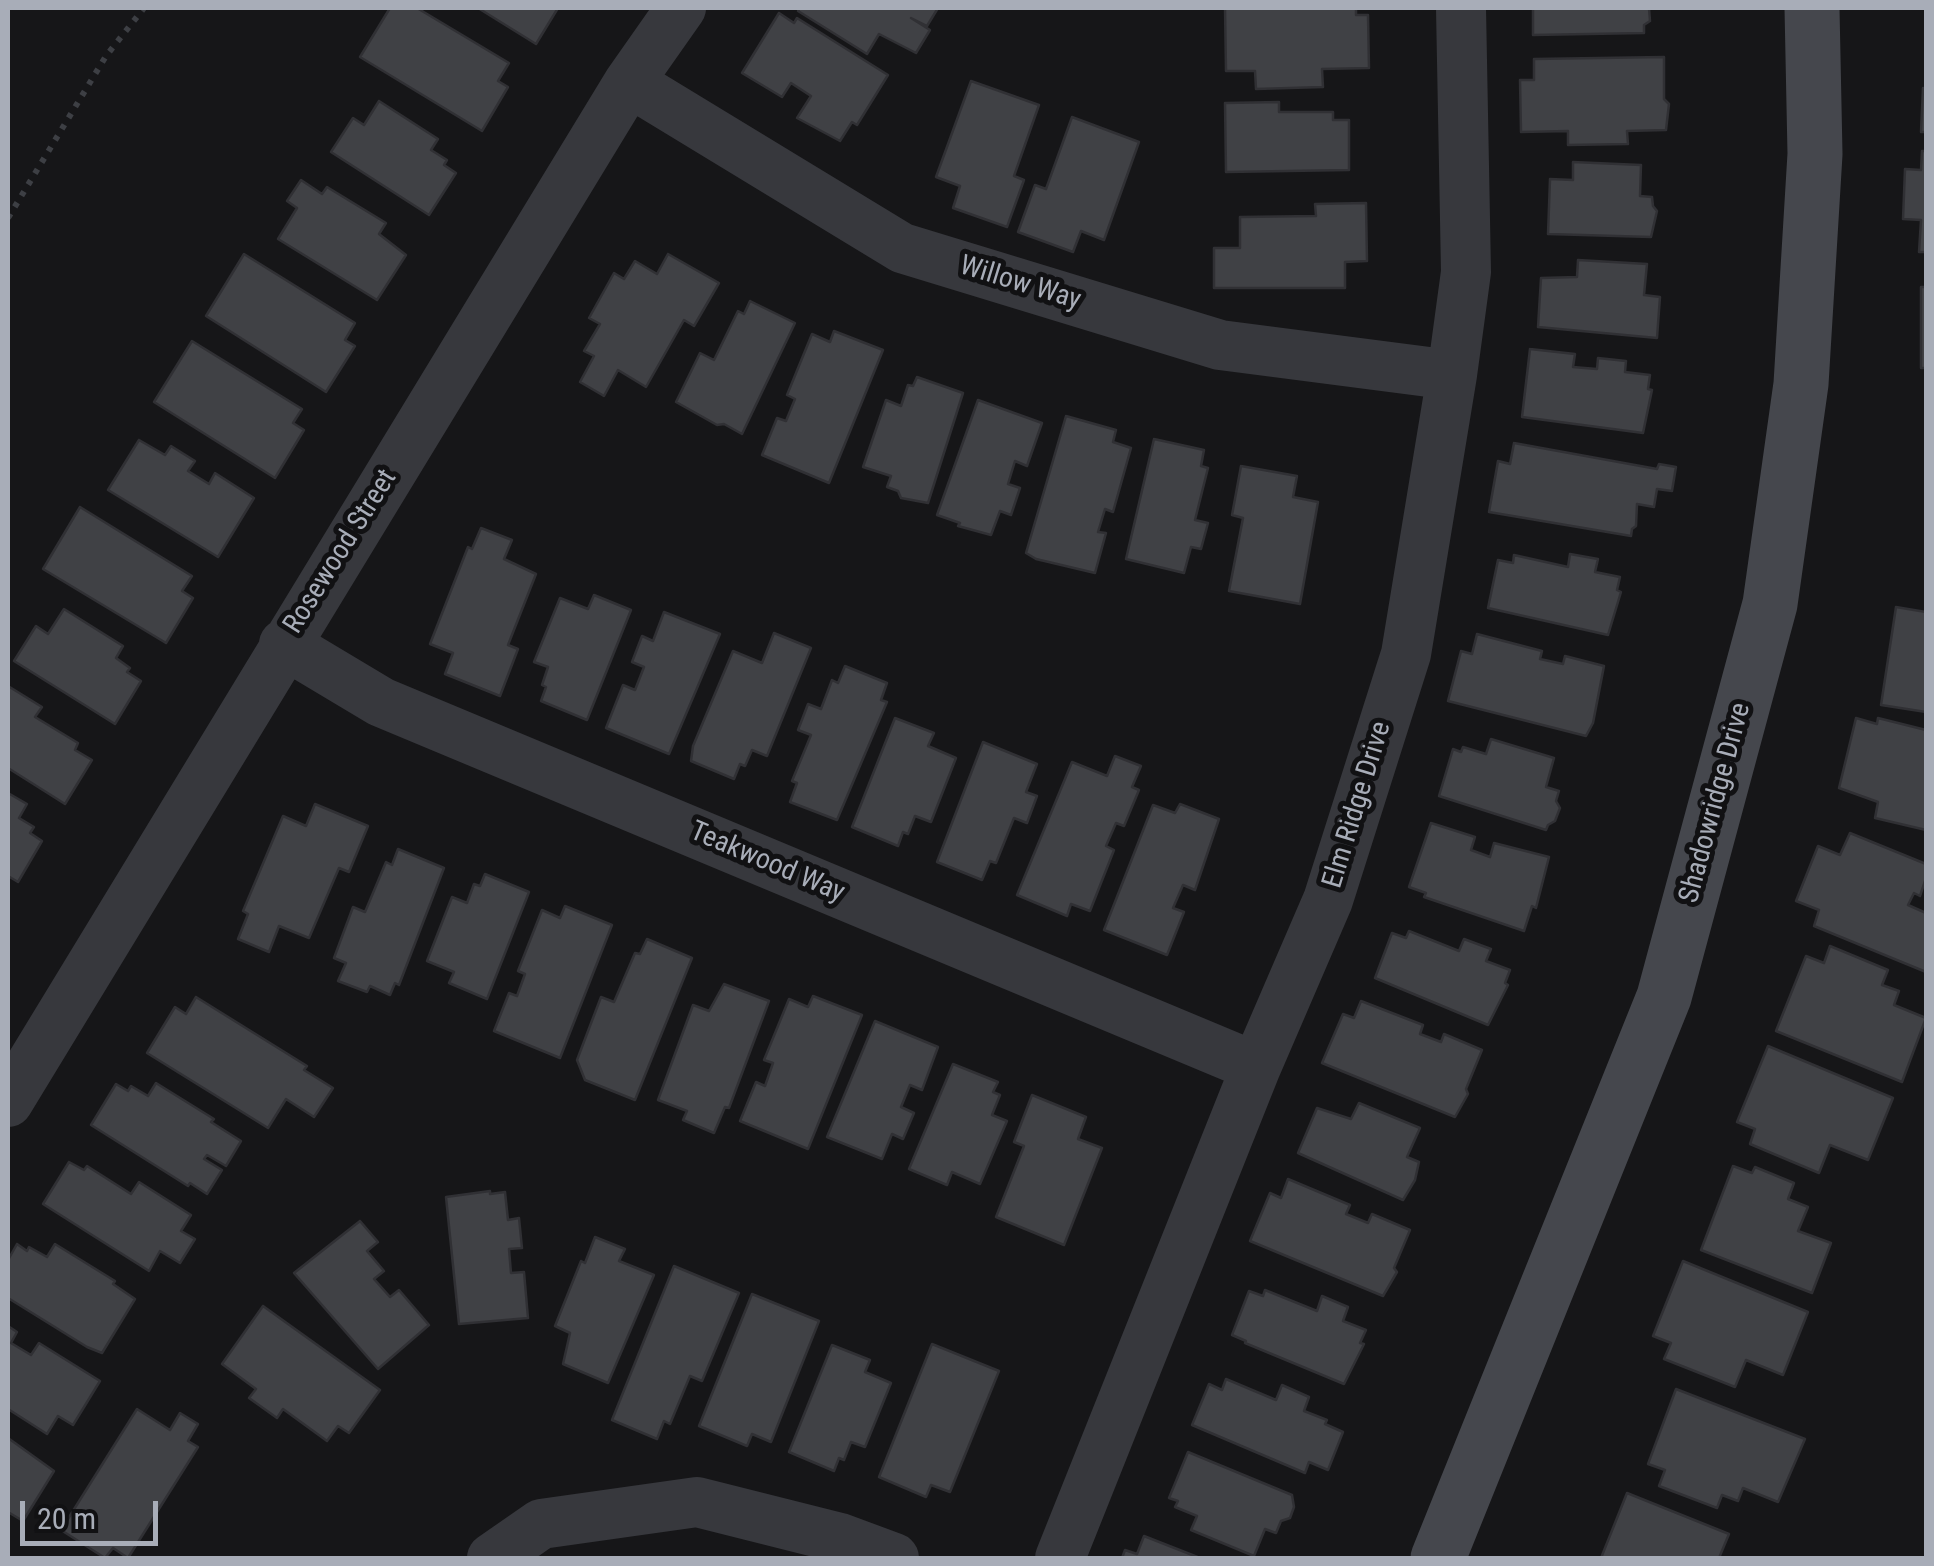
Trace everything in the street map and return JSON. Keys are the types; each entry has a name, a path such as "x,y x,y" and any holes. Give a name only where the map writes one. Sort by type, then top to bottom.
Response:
{"street":[{"name":"Rosewood Street","path":"8,1102 629,82 681,8"},
{"name":"Elm Ridge Drive","path":"1060,1558 1256,1067 1328,900 1406,654 1466,272 1461,8"},
{"name":"Shadowridge Drive","path":"1438,1558 1664,997 1770,604 1801,384 1814,154 1812,8"},
{"name":"Willow Way","path":"629,82 902,248 1220,345 1452,375"},
{"name":"Teakwood Way","path":"284,644 381,702 1256,1067"},
{"path":"492,1558 541,1524 698,1502 840,1538 894,1558"}],"path":[{"path":"8,218 106,56 144,8"}],"building":[{"path":"390,8 417,8 509,63 498,81 508,87 482,131 360,57"},
{"path":"478,8 558,8 536,44"},
{"path":"938,8 927,26 911,18 930,30 916,53 879,34 867,54 798,11"},
{"path":"1225,8 1356,8 1356,15 1368,15 1369,68 1322,69 1323,87 1256,89 1255,71 1226,71"},
{"path":"1533,8 1649,8 1650,21 1644,25 1644,33 1533,35"},
{"path":"779,13 794,23 797,18 888,75 857,125 852,122 840,141 797,118 811,96 791,83 782,97 742,73"},
{"path":"1664,57 1664,99 1669,104 1666,130 1627,131 1628,144 1568,145 1568,131 1521,132 1520,80 1534,80 1534,59"},
{"path":"971,81 1039,105 1014,176 1024,180 1007,227 953,208 960,186 936,177"},
{"path":"1923,88 1926,89 1926,132 1921,132"},
{"path":"379,101 438,139 431,150 447,160 444,165 456,173 429,215 331,152 353,118 364,125"},
{"path":"1279,102 1279,112 1333,112 1333,120 1349,120 1349,170 1226,172 1225,103"},
{"path":"1072,117 1139,142 1104,240 1081,231 1073,252 1018,232 1035,185 1046,189"},
{"path":"1922,151 1926,151 1926,252 1919,252 1921,220 1903,219 1905,169 1921,170"},
{"path":"1573,162 1641,165 1640,196 1652,197 1657,211 1651,237 1548,234 1550,179 1573,180"},
{"path":"301,180 322,194 327,187 386,223 379,234 406,255 377,300 278,239 297,208 287,201"},
{"path":"1366,203 1367,261 1345,262 1345,288 1214,288 1214,248 1240,248 1240,217 1316,216 1315,204"},
{"path":"244,254 355,323 345,340 355,346 326,392 206,316"},
{"path":"668,254 719,283 694,326 684,320 646,387 618,370 604,396 580,382 594,356 584,351 600,324 589,318 614,273 624,279 635,261 657,274"},
{"path":"1578,260 1647,264 1644,295 1660,297 1657,338 1538,327 1541,278 1577,277"},
{"path":"1921,287 1926,287 1926,368 1921,368"},
{"path":"750,301 795,323 742,434 676,402 700,353 714,360 738,311 744,314"},
{"path":"834,331 883,350 829,483 762,455 777,418 786,421 795,399 787,395 812,334 830,342"},
{"path":"192,341 302,409 293,423 304,430 275,478 154,402"},
{"path":"1530,349 1575,354 1573,367 1597,369 1598,358 1626,361 1625,372 1650,375 1648,389 1652,390 1643,433 1522,417"},
{"path":"917,377 963,393 928,503 901,498 898,491 887,487 891,476 863,467 886,400 901,406 908,385 913,386"},
{"path":"978,400 1042,423 1027,466 1015,461 1008,484 1020,488 1011,515 1000,511 991,535 958,526 960,523 937,515"},
{"path":"1066,416 1116,430 1113,442 1131,448 1113,512 1105,509 1098,532 1106,533 1095,573 1026,553"},
{"path":"1154,439 1204,450 1201,466 1208,468 1195,520 1208,523 1201,549 1191,547 1184,573 1126,559"},
{"path":"139,440 165,455 171,446 195,461 188,471 209,484 215,473 254,498 218,557 108,490"},
{"path":"1514,443 1657,469 1659,464 1676,467 1672,491 1657,489 1654,507 1637,504 1636,526 1631,536 1489,512 1498,461 1510,464"},
{"path":"1241,466 1297,476 1293,497 1318,502 1300,604 1229,591 1243,518 1232,515"},
{"path":"80,507 192,576 182,591 193,598 166,643 43,569"},
{"path":"481,528 512,540 504,559 536,574 508,645 518,649 500,696 445,674 453,653 430,644 468,547 472,549"},
{"path":"1570,554 1598,559 1595,572 1620,577 1617,590 1621,592 1608,635 1488,608 1498,560 1513,563 1514,555 1568,567"},
{"path":"594,595 631,610 587,720 541,701 548,667 534,662 560,598 588,609"},
{"path":"1896,607 1926,612 1926,712 1881,705"},
{"path":"64,609 123,646 116,658 141,681 115,724 14,661 36,626 48,634"},
{"path":"664,612 720,634 669,754 606,728 623,685 635,690 644,667 632,662 642,636 653,641"},
{"path":"774,633 811,648 767,756 752,750 734,779 691,761 693,746 733,651 762,663"},
{"path":"1477,634 1542,651 1540,659 1563,664 1565,656 1604,666 1593,723 1586,736 1448,701 1461,651 1472,654"},
{"path":"845,666 887,683 881,700 887,702 837,820 790,802 797,783 792,781 811,735 798,730 808,704 821,709 832,680 838,683"},
{"path":"8,686 42,707 35,717 78,743 75,750 92,760 65,804 8,768"},
{"path":"895,718 934,733 928,746 956,758 931,822 915,816 898,846 852,827"},
{"path":"1856,718 1877,724 1878,718 1926,730 1926,830 1875,818 1878,802 1839,788"},
{"path":"1491,739 1554,758 1546,787 1559,791 1556,801 1560,808 1546,830 1439,796 1453,749 1461,752 1463,747 1486,754"},
{"path":"983,742 1037,764 1026,792 1037,796 1027,823 1014,818 996,863 990,861 982,880 937,862"},
{"path":"1115,756 1141,766 1132,787 1139,790 1124,826 1116,823 1106,846 1114,850 1090,911 1071,904 1067,916 1017,895 1072,762 1107,776"},
{"path":"8,793 27,804 19,818 34,827 30,833 42,841 18,882 8,876"},
{"path":"315,804 368,826 349,872 339,868 309,938 279,926 269,952 238,939 248,914 243,911 283,816 306,826"},
{"path":"1180,804 1219,819 1195,890 1183,885 1173,908 1184,912 1167,955 1104,930 1153,805 1175,813"},
{"path":"1431,823 1475,837 1471,850 1490,857 1494,843 1549,857 1536,908 1532,906 1524,931 1424,897 1426,893 1409,887"},
{"path":"1850,833 1926,864 1920,896 1914,893 1908,905 1926,913 1926,972 1814,926 1819,910 1796,901 1818,846 1840,855"},
{"path":"398,849 444,868 399,985 395,983 390,995 370,986 367,992 338,981 346,963 334,958 353,907 365,912 386,862 392,865"},
{"path":"485,874 529,892 487,999 449,983 454,972 427,961 452,897 467,903 474,884 480,886"},
{"path":"565,906 612,925 560,1058 494,1031 509,993 517,996 525,974 518,971 542,910 560,918"},
{"path":"1409,931 1459,951 1464,939 1491,949 1486,961 1510,970 1505,983 1508,985 1488,1025 1375,978 1392,933 1406,938"},
{"path":"647,939 692,958 635,1100 585,1080 577,1060 601,997 614,1002 635,953 640,954"},
{"path":"1830,946 1888,970 1882,985 1899,991 1894,1005 1926,1018 1902,1082 1776,1031 1806,956 1824,963"},
{"path":"724,984 769,1001 729,1108 725,1107 714,1133 683,1120 687,1111 658,1100 693,1005 709,1011"},
{"path":"813,996 862,1015 808,1149 740,1121 756,1082 765,1086 773,1063 764,1060 789,999 808,1007"},
{"path":"196,997 307,1066 304,1070 333,1088 314,1117 286,1099 268,1128 147,1053 175,1007 186,1014"},
{"path":"1361,1001 1423,1025 1420,1034 1441,1042 1444,1034 1482,1050 1466,1089 1468,1094 1455,1117 1322,1063 1343,1014 1354,1018"},
{"path":"875,1021 938,1047 922,1090 910,1085 901,1107 914,1113 903,1139 892,1134 882,1159 827,1137"},
{"path":"1768,1046 1893,1098 1868,1160 1830,1145 1819,1173 1750,1144 1755,1129 1737,1122"},
{"path":"953,1064 998,1082 993,1092 1000,1095 992,1115 1007,1121 980,1184 952,1172 947,1185 909,1169"},
{"path":"156,1083 241,1141 226,1166 207,1155 204,1159 222,1170 207,1194 91,1125 116,1084 128,1091 131,1086 148,1096"},
{"path":"1032,1095 1086,1117 1078,1139 1102,1148 1064,1245 996,1217 1024,1146 1014,1142"},
{"path":"1359,1103 1420,1128 1407,1157 1419,1162 1415,1180 1403,1200 1298,1153 1317,1108 1351,1119"},
{"path":"69,1162 84,1170 87,1166 131,1194 139,1182 191,1215 181,1231 195,1239 180,1263 160,1251 149,1271 43,1204"},
{"path":"1733,1166 1752,1173 1755,1167 1794,1183 1788,1199 1808,1207 1798,1231 1831,1243 1812,1293 1701,1250"},
{"path":"1288,1179 1350,1205 1346,1214 1368,1223 1372,1214 1410,1230 1394,1268 1397,1272 1383,1296 1250,1241 1270,1193 1281,1198"},
{"path":"505,1192 508,1220 519,1218 522,1248 509,1249 511,1273 524,1272 528,1318 459,1324 446,1197"},
{"path":"360,1221 378,1242 367,1251 384,1271 374,1279 390,1297 399,1290 429,1325 378,1369 294,1273"},
{"path":"595,1237 625,1249 619,1261 654,1275 608,1383 563,1364 570,1333 555,1326"},
{"path":"17,1244 47,1257 55,1244 115,1281 113,1284 135,1299 102,1353 8,1298 8,1260"},
{"path":"1683,1261 1808,1312 1783,1375 1746,1360 1735,1387 1664,1359 1671,1343 1653,1336"},
{"path":"674,1266 739,1293 702,1381 690,1376 670,1424 664,1421 657,1439 612,1420"},
{"path":"1265,1290 1317,1311 1322,1296 1348,1307 1343,1321 1366,1330 1360,1343 1364,1344 1344,1384 1232,1335 1249,1291 1263,1296"},
{"path":"752,1294 819,1321 771,1442 752,1434 747,1446 699,1426"},
{"path":"263,1306 380,1390 349,1433 338,1426 327,1441 283,1409 277,1418 249,1398 256,1389 222,1364"},
{"path":"8,1326 17,1332 11,1343 31,1355 39,1343 100,1381 73,1425 58,1416 47,1434 8,1409"},
{"path":"932,1344 999,1371 950,1492 931,1485 926,1497 879,1477"},
{"path":"832,1345 870,1360 865,1372 891,1383 865,1447 851,1442 844,1460 839,1458 834,1471 789,1452"},
{"path":"1226,1379 1276,1400 1282,1385 1309,1397 1304,1411 1343,1432 1328,1470 1309,1462 1305,1473 1192,1425 1209,1384 1222,1390"},
{"path":"1676,1389 1805,1439 1778,1502 1743,1488 1738,1501 1722,1495 1717,1508 1659,1486 1665,1470 1648,1464"},
{"path":"137,1409 170,1430 180,1413 198,1424 188,1441 198,1447 128,1558 113,1548 105,1558 61,1530"},
{"path":"8,1438 54,1471 23,1521 8,1512"},
{"path":"1188,1452 1292,1495 1294,1507 1290,1518 1281,1521 1276,1533 1265,1529 1254,1556 1191,1530 1197,1516 1175,1507 1178,1501 1169,1498"},
{"path":"1627,1493 1729,1534 1719,1558 1601,1558"},
{"path":"1144,1536 1200,1558 1122,1558 1125,1550 1137,1554"}]}
